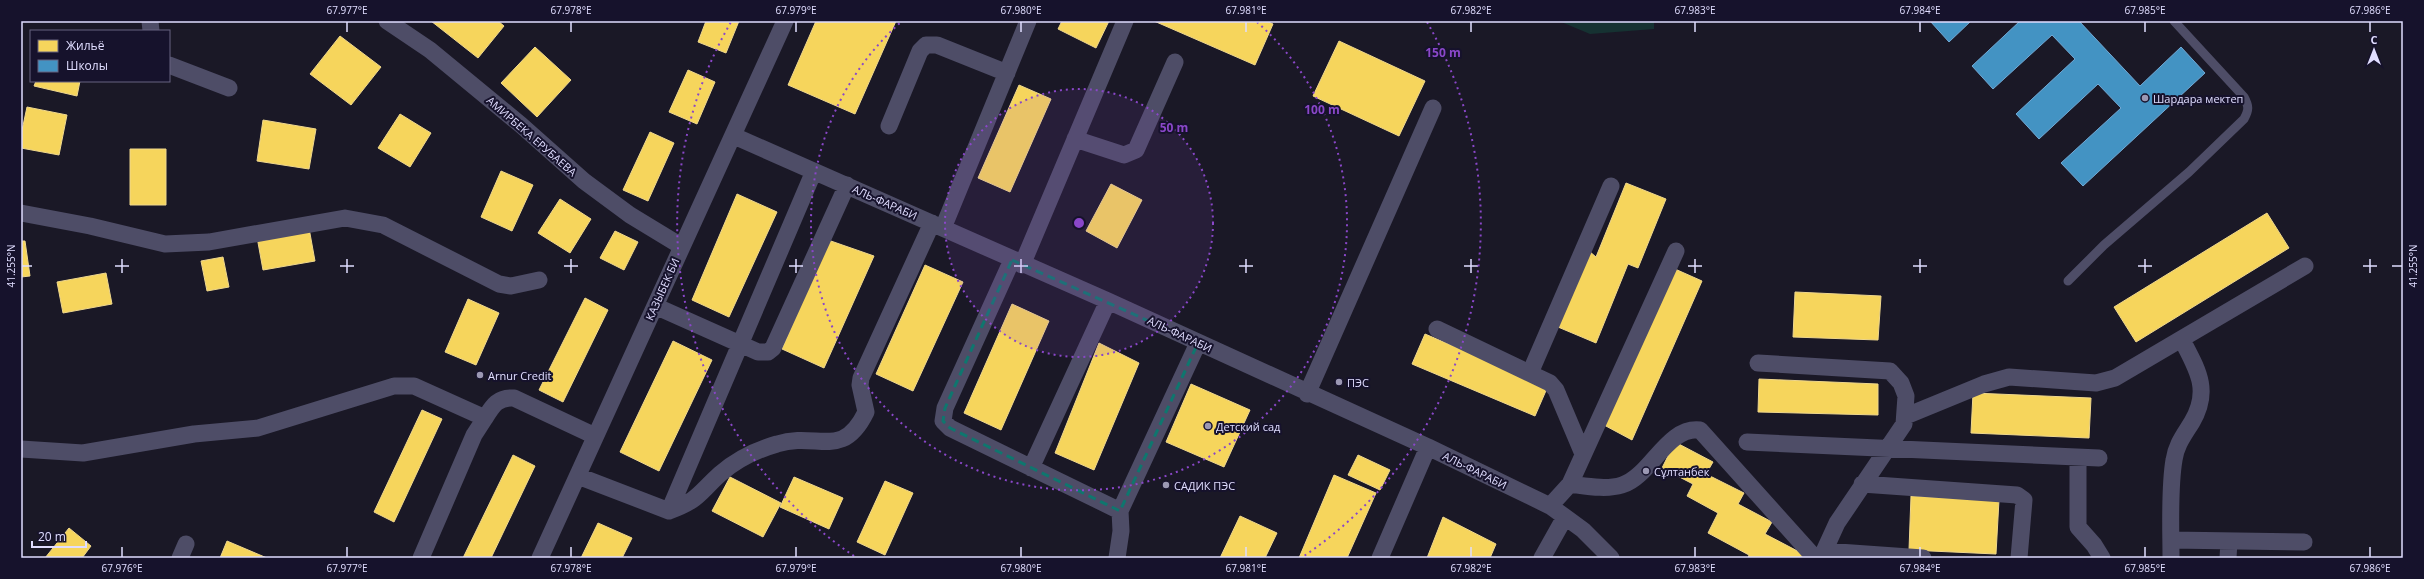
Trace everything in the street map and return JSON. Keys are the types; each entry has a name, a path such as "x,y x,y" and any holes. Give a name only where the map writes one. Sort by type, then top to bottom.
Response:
{"street":[{"name":"АМИРБЕКА ЕРУБАЕВА","path":"387,21 430,50 521,125 584,181 630,215 681,246"},
{"name":"КАЗЫБЕК БИ","path":"540,558 681,246 734,136 785,21"},
{"path":"578,476 669,511 699,497 721,474 749,454 796,438 834,442 853,434 866,412 860,385 861,378 938,226 1007,73 1028,21"},
{"path":"1120,512 950,428 943,421 945,408 1017,263 1075,139 1125,21"},
{"path":"889,126 920,51 926,45 937,45 1007,73"},
{"path":"1075,139 1124,156 1136,150 1175,62"},
{"path":"170,65 229,88"},
{"path":"1307,394 1433,108"},
{"name":"АЛЬ-ФАРАБИ","path":"734,136 847,185 1017,263 1108,301 1307,394 1428,447 1550,506 1583,530 1611,558"},
{"path":"669,511 814,171"},
{"path":"654,306 758,352 768,352 774,348 847,185"},
{"path":"1530,373 1611,186"},
{"path":"21,213 90,226 165,244 209,242 345,218 383,225 499,284 511,286 538,280"},
{"path":"1550,506 1570,484 1676,251"},
{"path":"1906,416 1984,384 2009,376 2096,383 2114,378 2182,340 2305,266"},
{"path":"1031,468 1108,301"},
{"path":"1437,329 1550,383 1556,390 1584,454"},
{"path":"2171,558 2175,451 2201,401 2200,373 2182,340"},
{"path":"1117,558 1122,531 1120,512 1198,343"},
{"path":"1758,363 1890,372 1901,383 1906,396 1906,416 1904,424 1837,523 1820,556"},
{"path":"21,450 83,453 194,434 258,428 394,386 414,386 485,418"},
{"path":"421,558 474,435 495,403 503,397 514,398 595,436"},
{"path":"1570,484 1601,487 1622,485 1635,479 1647,464 1682,432 1691,429 1700,430 1820,556 1922,558"},
{"path":"1747,442 2098,458"},
{"path":"1380,558 1428,447"},
{"path":"2078,458 2078,527 2094,545 2102,558"},
{"path":"1862,484 2017,495 2024,500 2019,558"},
{"path":"1538,557 1565,517"},
{"path":"2171,540 2304,542"},
{"path":"2228,558 2229,541"}],"lane":[{"path":"2068,281 2104,245 2189,172 2244,119 2248,112 2248,105 2244,97 2174,21"}],"highlighted area":[{"path":"1012,260 1198,343 1120,511 950,428 943,421 945,408"}],"green space":[{"path":"1559,21 1654,21 1654,29 1590,34"}],"building: Жильё":[{"path":"431,21 498,21 504,26 478,58"},
{"path":"706,21 739,21 726,53 698,42"},
{"path":"816,21 896,21 855,114 788,85"},
{"path":"1062,21 1109,21 1096,48 1058,29"},
{"path":"1154,21 1266,21 1273,24 1255,65"},
{"path":"340,36 381,67 351,105 310,74"},
{"path":"1339,41 1425,81 1399,136 1313,96"},
{"path":"535,47 571,80 537,117 501,83"},
{"path":"688,70 715,82 697,124 669,112"},
{"path":"36,82 80,82 77,96 34,86"},
{"path":"1019,85 1051,99 1010,192 978,178"},
{"path":"27,107 67,115 59,155 21,148 21,135"},
{"path":"400,114 431,133 410,167 378,148"},
{"path":"263,120 316,129 309,169 257,161"},
{"path":"650,132 674,143 648,201 623,190"},
{"path":"130,149 166,149 166,205 130,205"},
{"path":"501,171 533,185 512,231 481,217"},
{"path":"1626,183 1666,199 1638,268 1628,264 1596,343 1558,327 1589,251 1596,257"},
{"path":"1111,184 1142,200 1117,248 1086,231"},
{"path":"737,194 777,212 729,317 692,300"},
{"path":"560,199 591,219 570,253 538,233"},
{"path":"2267,213 2289,248 2136,342 2114,307"},
{"path":"309,228 315,261 263,270 257,237"},
{"path":"615,231 638,242 624,270 600,258"},
{"path":"828,240 874,256 824,368 782,349"},
{"path":"21,241 25,241 30,276 21,277"},
{"path":"223,257 229,287 207,291 201,261"},
{"path":"925,265 963,282 913,391 876,374"},
{"path":"1675,269 1702,281 1632,440 1604,425"},
{"path":"106,273 112,304 63,313 57,282"},
{"path":"1795,292 1881,296 1878,340 1793,337"},
{"path":"585,298 608,310 563,402 539,390"},
{"path":"468,299 499,313 476,365 445,352"},
{"path":"1012,304 1049,321 1001,430 964,413"},
{"path":"1425,334 1548,386 1535,416 1412,364"},
{"path":"673,341 712,360 659,471 620,452"},
{"path":"1099,343 1139,363 1094,470 1055,453"},
{"path":"1759,379 1878,384 1878,415 1758,412"},
{"name":"Детский сад","path":"1191,384 1250,410 1224,467 1166,442"},
{"path":"1973,393 2091,398 2089,438 1971,433"},
{"path":"422,410 442,419 394,522 374,512"},
{"path":"1675,442 1713,462 1706,474 1744,493 1738,504 1772,522 1765,534 1807,556 1806,558 1748,558 1749,555 1708,533 1718,513 1687,496 1693,484 1662,468"},
{"path":"513,455 535,466 491,558 463,558"},
{"path":"1358,455 1390,470 1380,490 1348,475"},
{"path":"1334,475 1376,493 1347,558 1299,558"},
{"path":"730,477 781,503 763,537 712,511"},
{"path":"794,477 843,498 829,529 780,507"},
{"path":"885,481 913,493 885,555 857,542"},
{"path":"1911,496 1999,500 1996,554 1909,550"},
{"path":"1240,516 1277,533 1265,558 1220,558"},
{"path":"1443,517 1496,544 1490,558 1427,558"},
{"path":"598,523 632,538 622,558 581,558"},
{"path":"69,528 91,546 82,558 45,558"},
{"path":"227,541 267,558 220,558"}],"building: Школы":[{"path":"1930,21 1971,21 1949,42"},
{"name":"Шардара мектеп","path":"2020,21 2079,21 2140,86 2181,47 2205,73 2083,186 2061,163 2121,108 2098,84 2039,139 2016,114 2075,59 2052,35 1993,89 1972,66"}],"place":[{"name":"Шардара мектеп","path":"2145,98"},
{"name":"Arnur Credit","path":"480,375"},
{"name":"ПЭС","path":"1339,382"},
{"name":"Детский сад","path":"1208,426"},
{"name":"Сұлтанбек","path":"1646,471"},
{"name":"САДИК ПЭС","path":"1166,485"}]}
